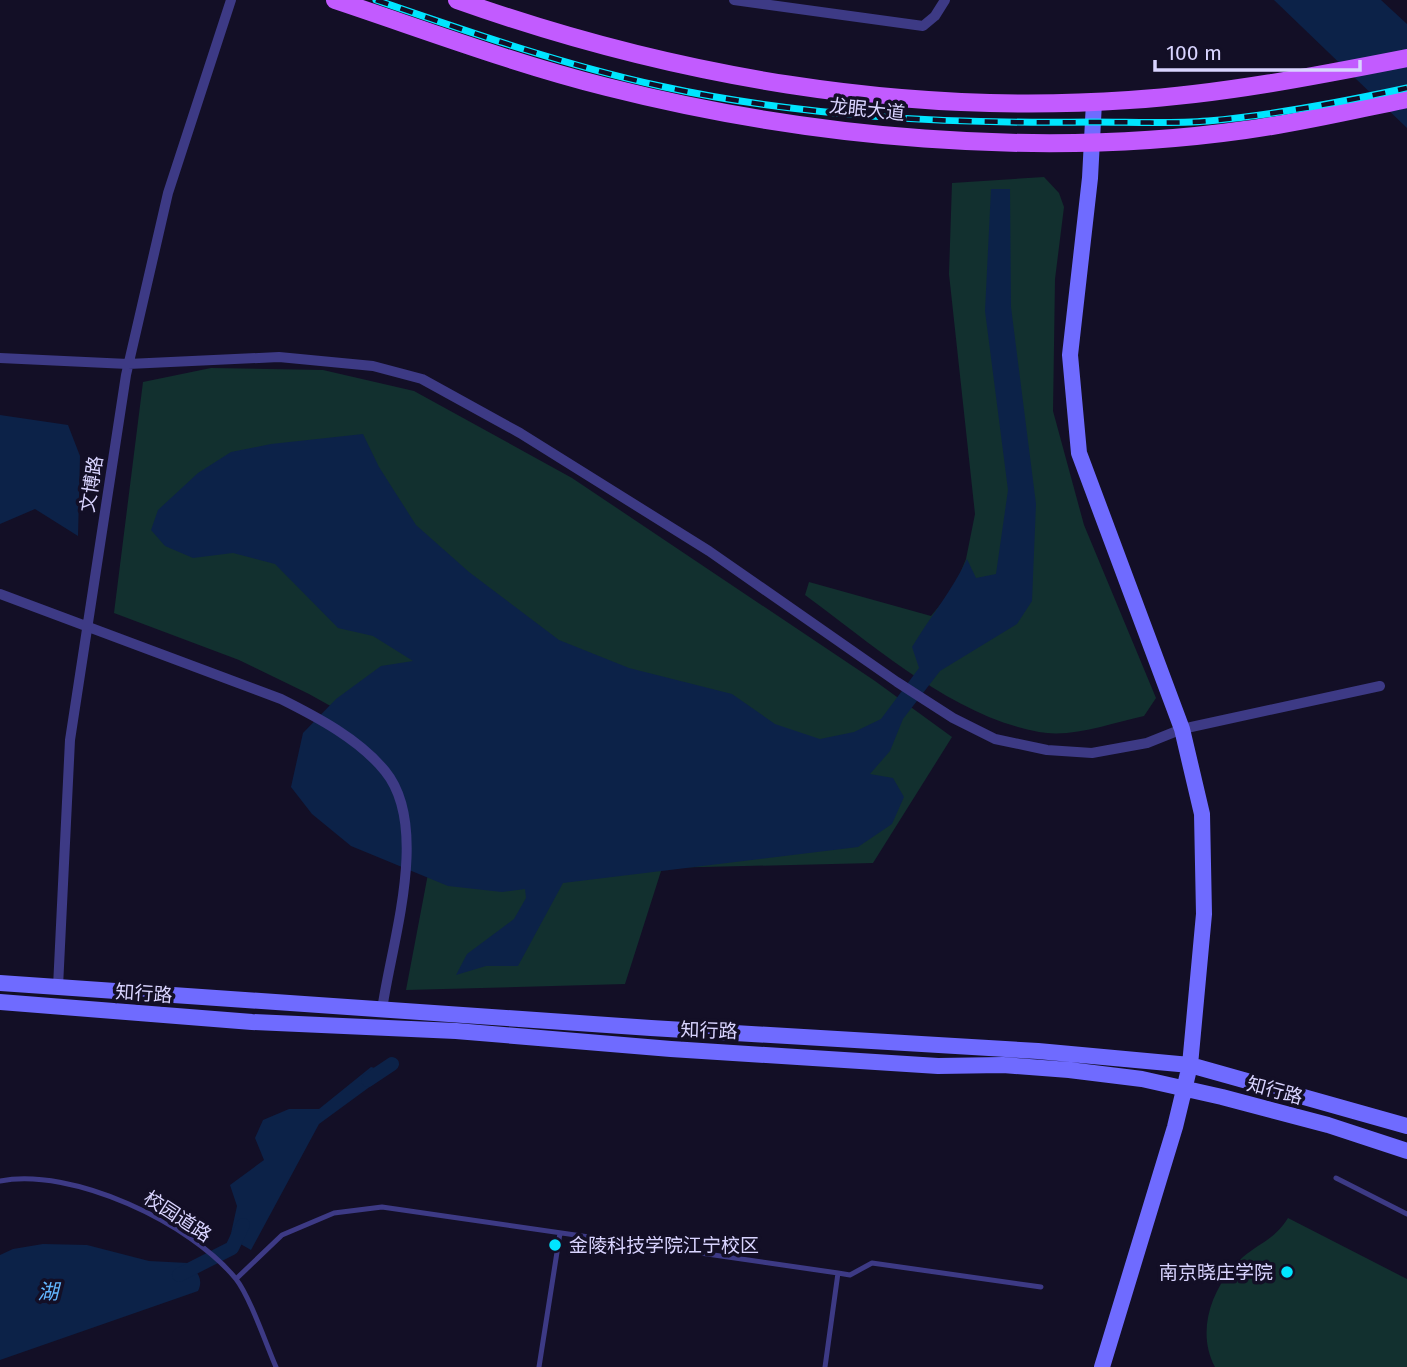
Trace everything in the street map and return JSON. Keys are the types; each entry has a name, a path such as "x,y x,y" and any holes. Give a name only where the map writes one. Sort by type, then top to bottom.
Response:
{"main road":[{"name":"龙眠大道","path":"335,0 606,87 709,110 837,128 953,139 1091,141 1245,130 1407,99"},
{"name":"龙眠大道","path":"457,0 636,56 744,79 855,93 960,100 1094,102 1238,89 1407,58"}],"street":[{"name":"文博路","path":"58,987 70,740 128,364 168,193 232,0"},
{"path":"734,0 923,26 935,16 945,0"},
{"path":"1094,102 1070,355 1079,453 1182,729 1202,814 1204,914 1190,1065 1102,1367"},
{"path":"0,358 128,364 279,357 373,366 422,379 520,433 709,551 908,690 953,719 995,739 1047,750 1092,753 1147,743 1182,729 1380,686"},
{"path":"0,594 87,629 281,699 320,719 386,772 401,799 409,835 382,1010"},
{"name":"知行路","path":"0,983 1038,1051 1190,1065 1407,1126"},
{"name":"知行路","path":"0,1002 265,1023 456,1031 659,1048 938,1066 1003,1065 1142,1079 1328,1125 1407,1151"}],"lane":[{"path":"1336,1178 1407,1214"},
{"name":"校园道路","path":"0,1181 58,1182 106,1193 145,1210 197,1244 236,1279 276,1367"},
{"path":"236,1279 282,1235 334,1213 382,1207 850,1275 872,1263 1041,1287"},
{"path":"539,1367 560,1233"},
{"path":"825,1367 838,1273"}],"green space":[{"path":"1044,177 1059,193 1064,207 1055,279 1053,411 1084,525 1156,698 1144,716 1065,733 1039,732 1007,724 945,695 887,657 805,595 809,582 931,616 954,588 966,559 975,514 949,274 952,183"},
{"path":"211,368 323,370 414,391 572,478 875,681 952,737 873,863 662,868 625,984 406,990 438,821 370,728 239,660 114,613 143,382"},
{"path":"1288,1218 1407,1279 1407,1367 1215,1367 1209,1353 1207,1323 1216,1294 1232,1268 1273,1236"}],"water":[{"path":"1274,0 1381,0 1407,24 1407,128"},
{"path":"991,189 1010,189 1011,307 1036,504 1032,601 1017,624 940,671 903,719 890,751 870,774 893,778 904,797 892,824 858,847 563,883 518,966 486,966 456,975 467,954 514,919 526,898 525,889 502,892 448,886 351,846 312,814 291,787 303,733 336,699 381,666 413,661 373,636 338,628 275,564 233,553 193,558 165,546 151,530 158,510 198,473 231,452 271,444 363,434 379,467 416,525 469,572 559,640 629,668 732,694 775,724 820,739 854,732 881,719 919,668 912,647 967,559 976,578 996,574 1008,490 985,311"},
{"path":"0,415 68,425 80,456 78,536 35,509 0,524"},
{"path":"371,1067 390,1072 319,1124 251,1250 230,1238 237,1206 230,1185 264,1160 255,1138 263,1120 289,1109 319,1109"},
{"name":"湖","path":"43,1244 87,1245 149,1261 188,1263 199,1275 200,1287 198,1291 0,1360 0,1255 13,1249"}],"waterway":[{"path":"368,1080 392,1064"},
{"path":"179,1275 232,1248 243,1225"}],"railway":[{"path":"376,0 481,36 624,78 713,97 821,112 984,122 1194,122 1283,112 1407,88"}],"place":[{"name":"金陵科技学院江宁校区","path":"555,1245"},
{"name":"南京晓庄学院","path":"1287,1272"}]}
